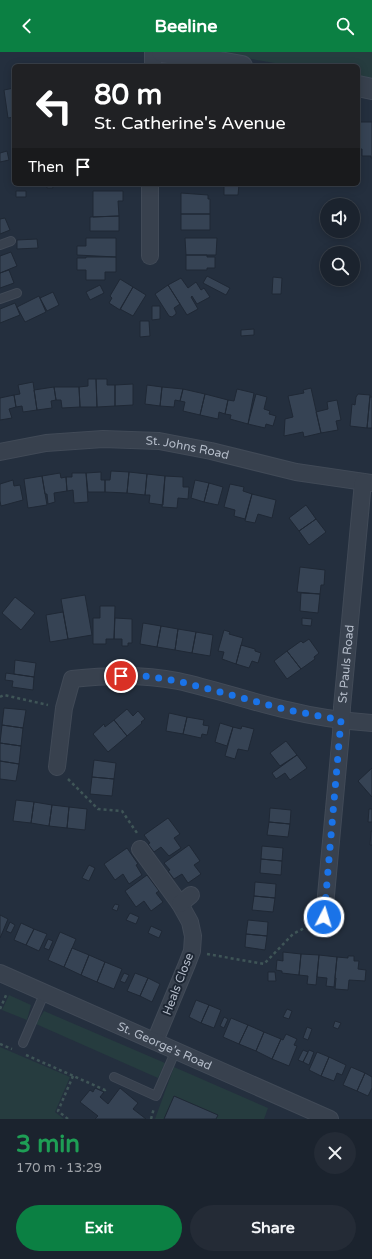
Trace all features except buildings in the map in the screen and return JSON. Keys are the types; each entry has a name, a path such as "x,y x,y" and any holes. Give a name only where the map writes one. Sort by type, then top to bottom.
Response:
{"street":[{"path":"153,64 154,52"},
{"path":"162,52 231,64"},
{"path":"360,86 372,89"},
{"path":"150,186 150,256"},
{"name":"St. Johns Road","path":"0,452 46,443 103,439 159,441 211,451 296,472 367,483"},
{"name":"St Pauls Road","path":"324,917 341,720 367,483"},
{"path":"57,767 64,708 72,679 110,675 145,676 178,681 288,710 341,720 372,723"},
{"name":"Heals Close","path":"140,849 185,899 193,936 192,951 155,1041"},
{"name":"St. George's Road","path":"0,973 330,1119"}],"lane":[{"path":"0,245 11,241"},
{"path":"0,299 17,293"},
{"path":"23,1042 45,992"},
{"path":"114,1077 156,1096 176,1050"}],"path":[{"path":"0,697 4,695 64,708"},
{"path":"57,767 98,809 122,812 145,845 140,849"},
{"path":"192,951 264,964 293,934 324,917"},
{"path":"0,1009 7,992"},
{"path":"0,1044 13,1049"},
{"path":"25,1055 105,1090 114,1077"},
{"path":"68,1119 58,1110 74,1076"}],"green space":[{"path":"211,52 372,52 372,80 360,77 360,64 280,64"},
{"path":"9,995 31,1005 27,1020 2,1010"},
{"path":"44,1011 165,1063 158,1078 36,1024"},
{"path":"0,1047 70,1077 55,1112 64,1119 0,1119"},
{"path":"174,1067 268,1108 264,1119 216,1119 218,1115 174,1096 164,1119 155,1119"}],"route":[{"path":"121,676 145,676 178,681 288,710 341,720 324,917"}]}
